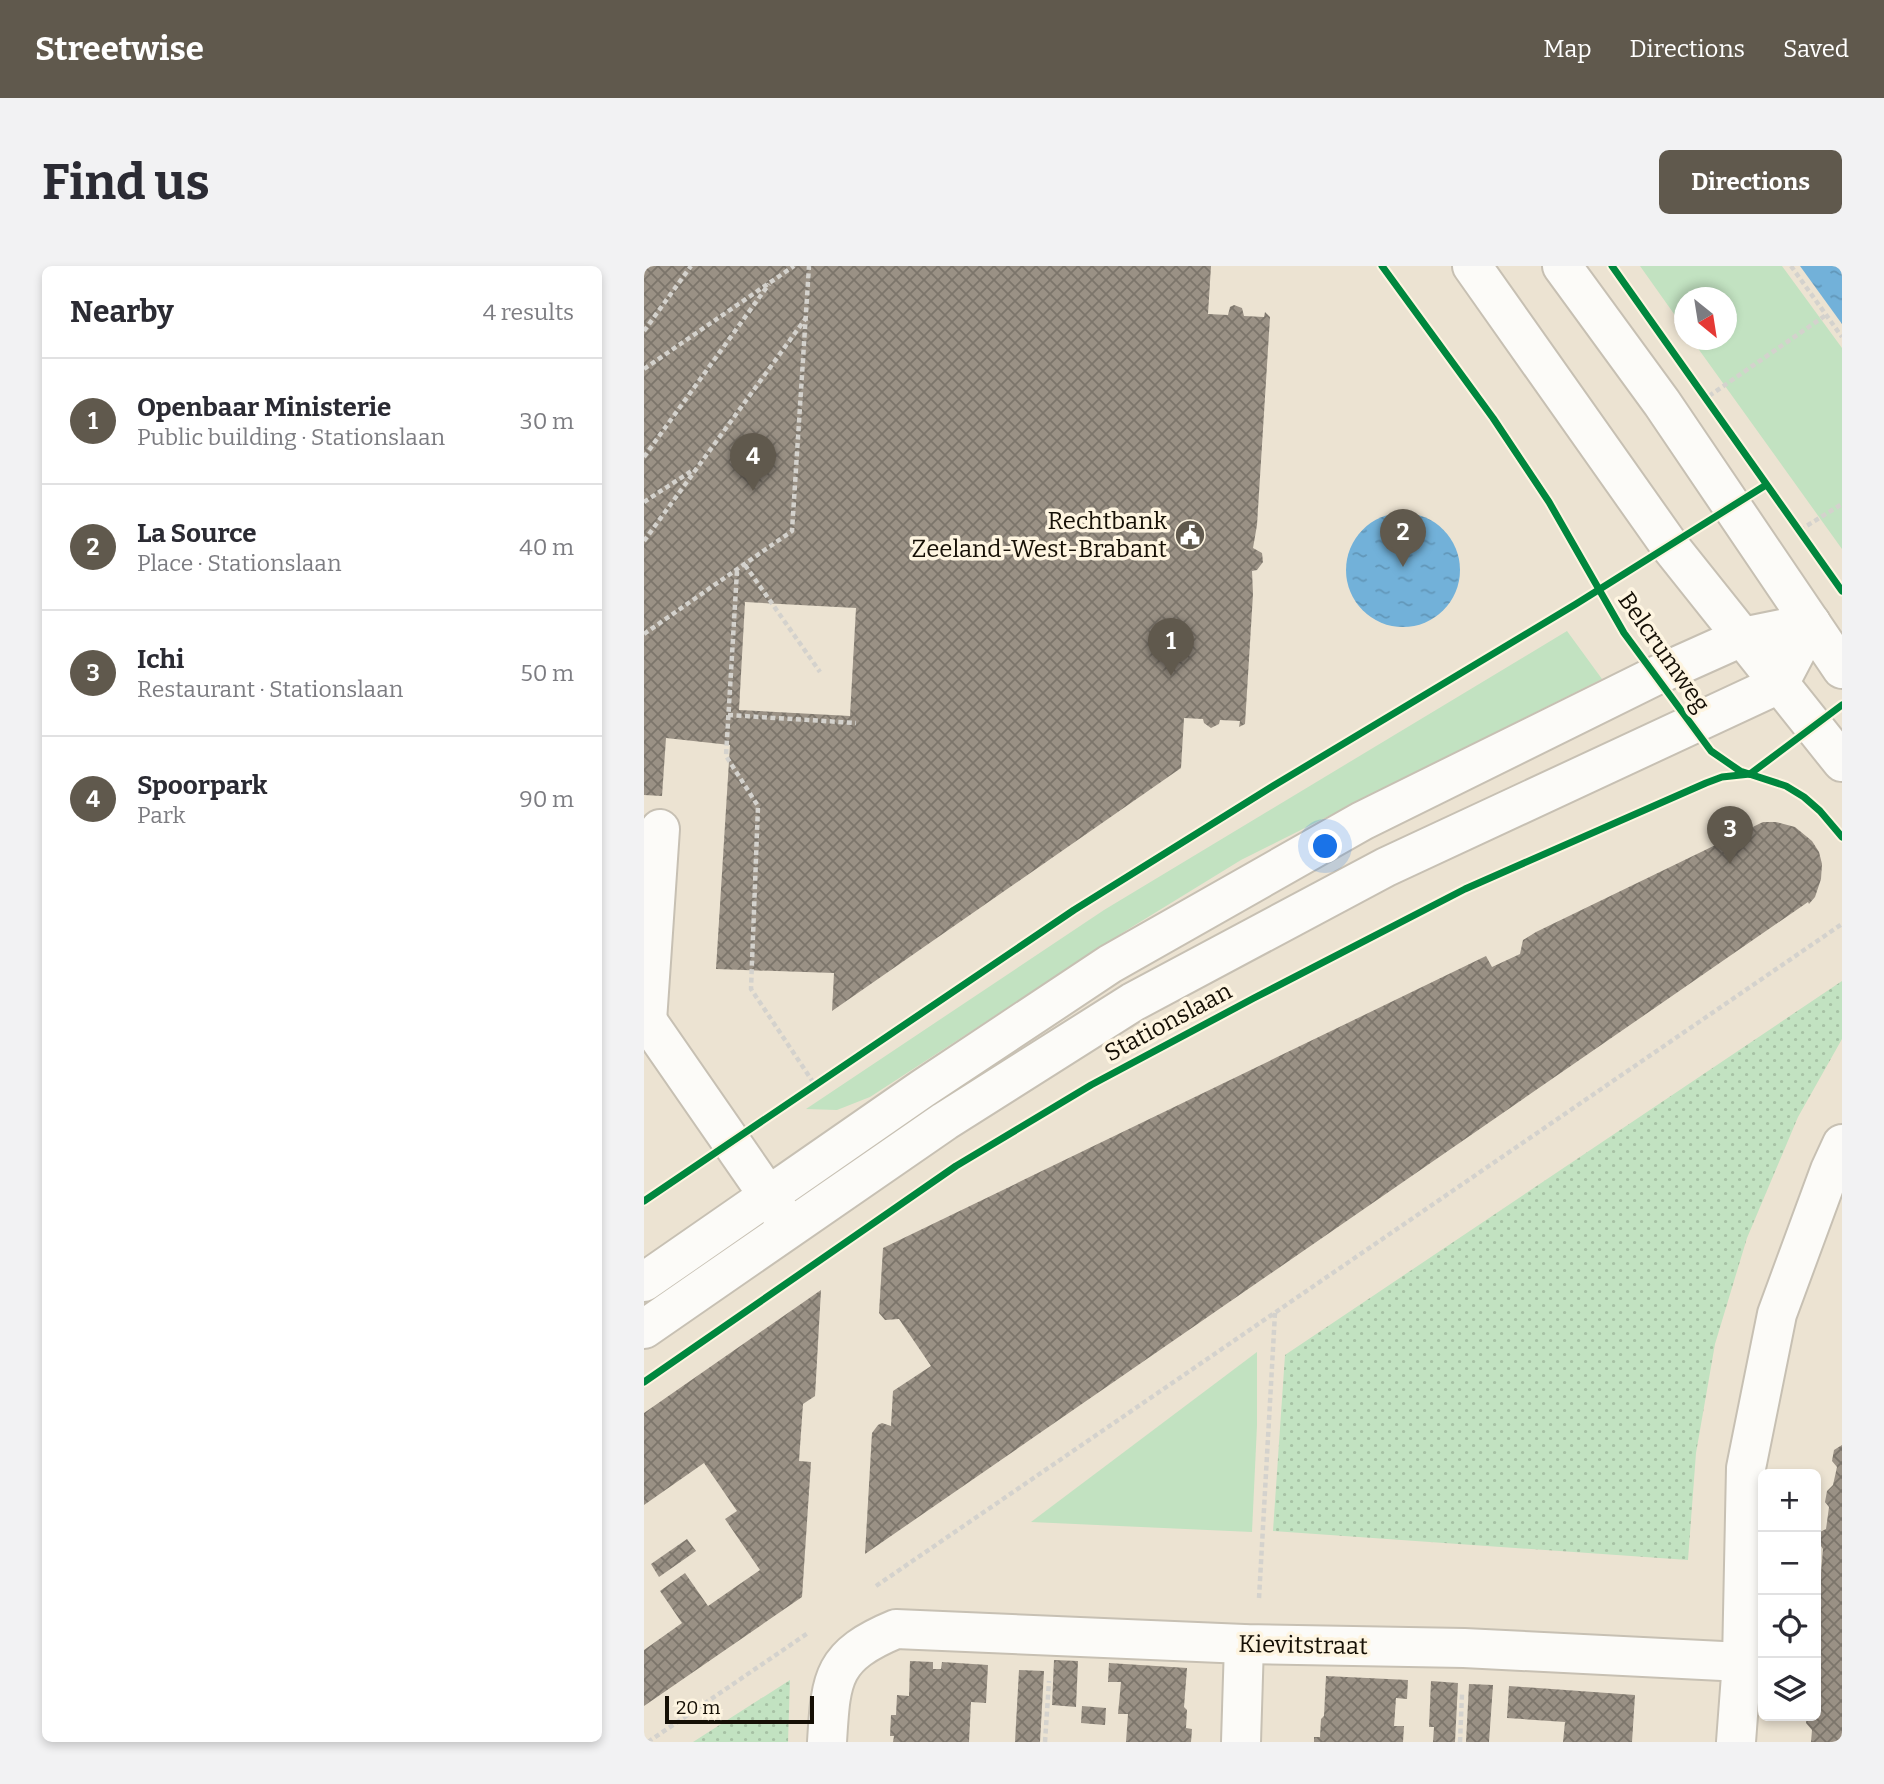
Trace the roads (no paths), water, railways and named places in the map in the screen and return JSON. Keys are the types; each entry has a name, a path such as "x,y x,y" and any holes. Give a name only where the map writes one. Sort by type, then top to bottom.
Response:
{"main road":[{"path":"1472,266 1660,533 1842,762"},
{"path":"1562,266 1662,404 1842,669"},
{"path":"644,1282 1110,964 1362,821 1656,676 1742,637 1811,623"},
{"path":"1779,684 1811,623"},
{"name":"Stationslaan","path":"644,1329 945,1121 1133,1002 1386,867 1779,684"},
{"path":"660,829 646,1018 790,1227"},
{"path":"1736,1742 1742,1662 1746,1468 1777,1314 1842,1144"},
{"name":"Kievitstraat","path":"827,1742 831,1687 844,1662 867,1641 896,1629 1250,1644 1464,1648 1742,1662"},
{"path":"1241,1742 1250,1644"}],"water":[{"path":"1800,266 1842,266 1842,324"},
{"path":"1403,513 1425,517 1444,529 1456,548 1460,570 1456,592 1444,611 1425,623 1403,627 1381,623 1362,611 1350,592 1346,570 1350,548 1362,529 1381,517"}],"place":[{"name":"Spoorpark","path":"753,491"},
{"name":"Rechtbank Zeeland-West-Brabant","path":"1190,535"},
{"name":"La Source","path":"1403,567"},
{"name":"Openbaar Ministerie","path":"1171,676"},
{"name":"Ichi","path":"1730,864"}]}
